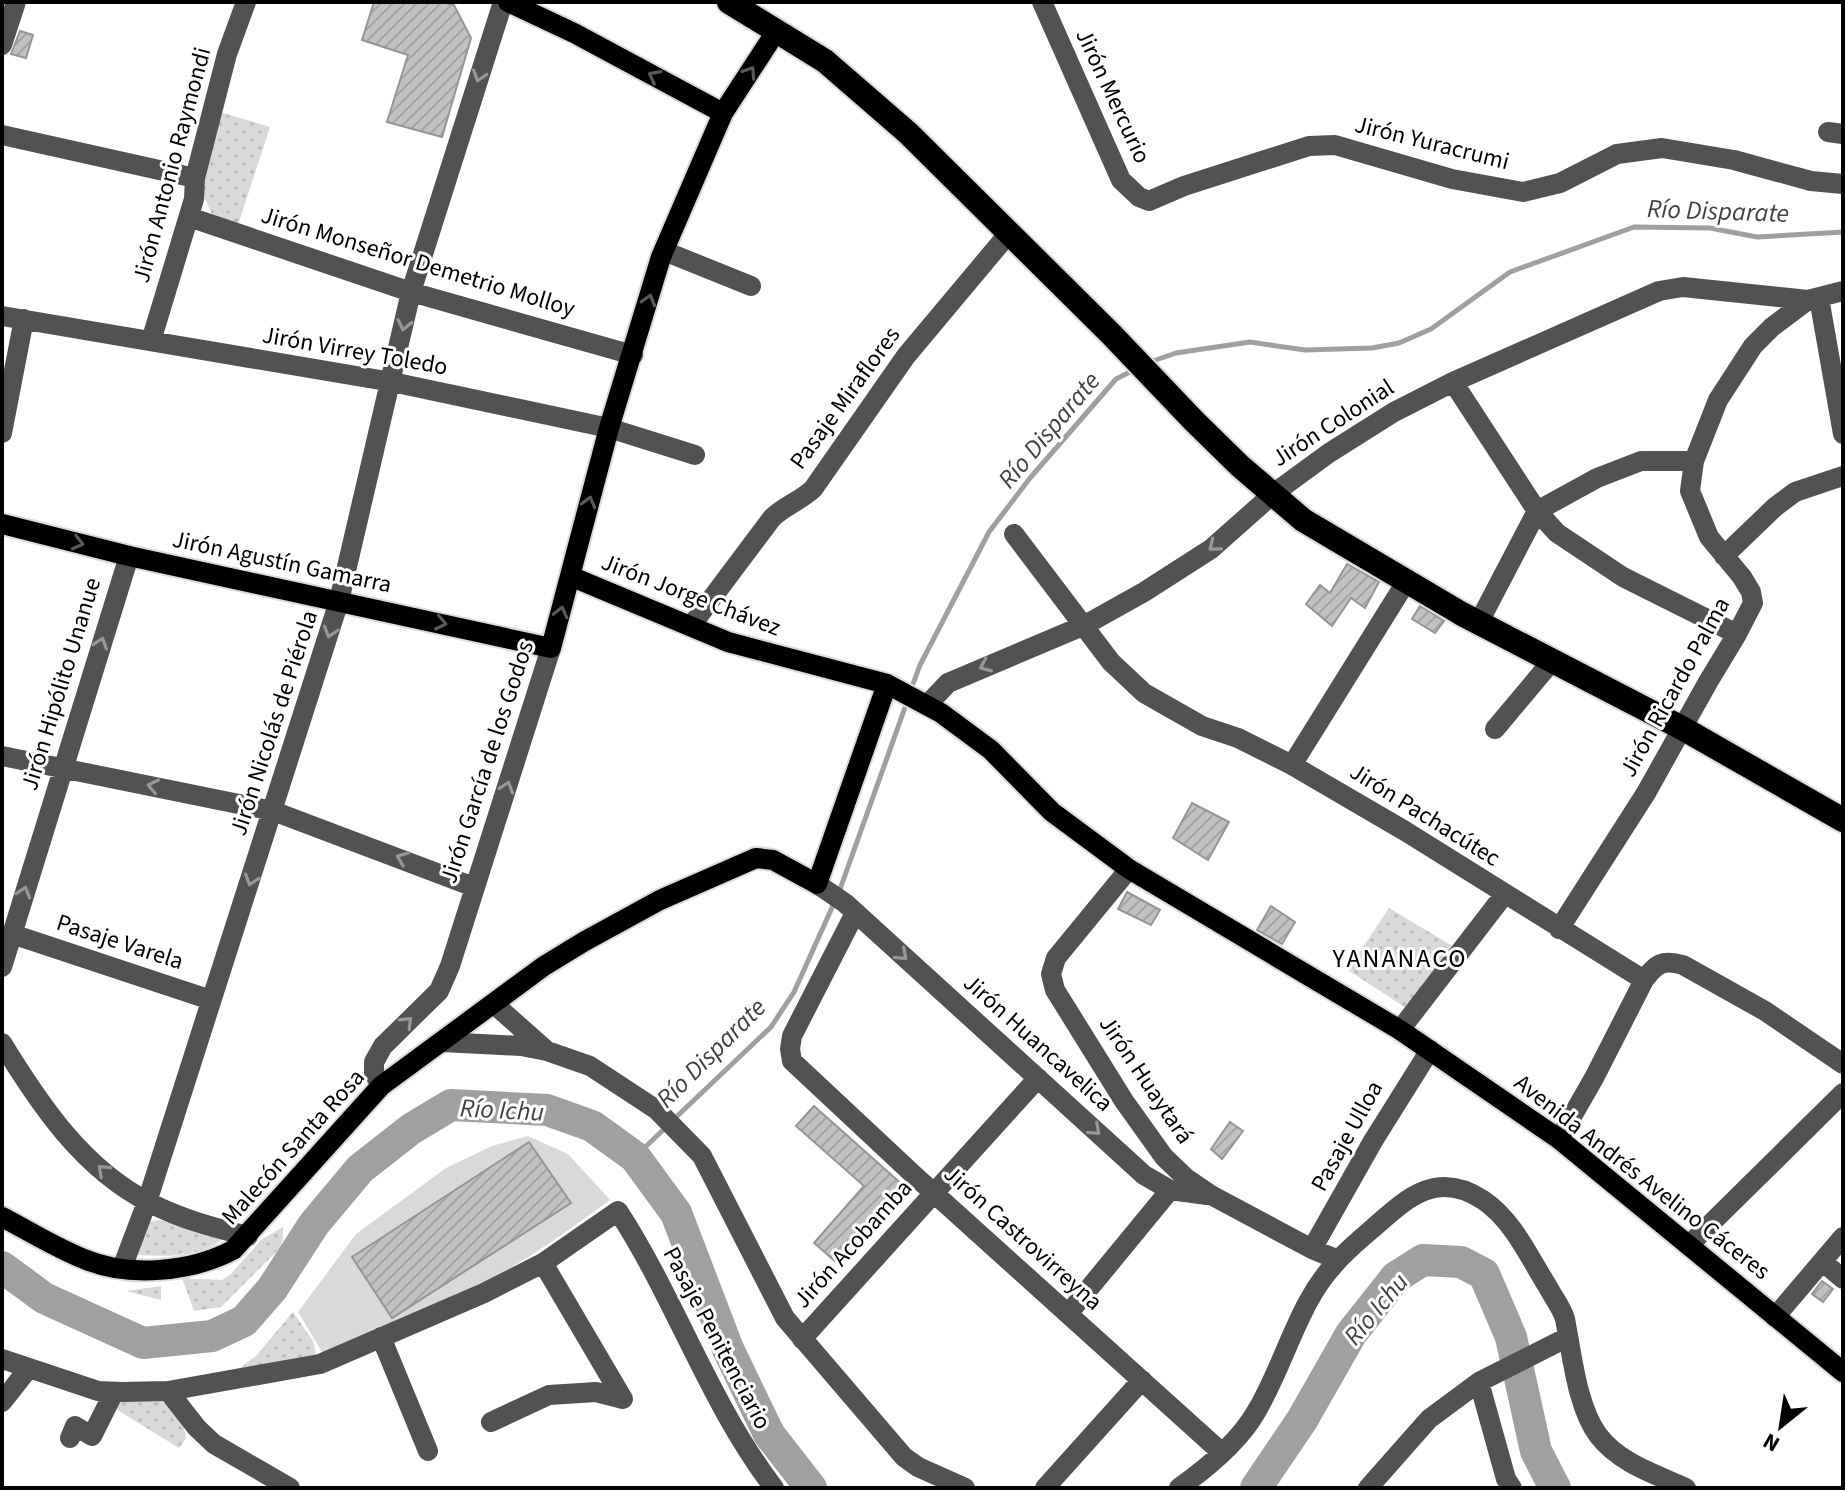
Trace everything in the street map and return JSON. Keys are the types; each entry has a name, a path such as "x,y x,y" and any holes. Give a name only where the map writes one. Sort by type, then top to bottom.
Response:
{"highway":[{"path":"729,2 825,61 908,133 1170,396 1303,520 1406,582 1682,728 1843,820"}],"main road":[{"path":"505,2 574,33 723,113"},
{"name":"Jirón García de los Godos","path":"551,648 609,428 664,251 723,113 777,30"},
{"name":"Jirón Agustín Gamarra","path":"2,524 129,556 551,648"},
{"name":"Jirón Jorge Chávez","path":"570,576 756,651 827,666 893,686"},
{"path":"837,899 893,686"},
{"name":"Avenida Andrés Avelino Cáceres","path":"893,686 968,731 1052,812 1129,869 1400,1030 1559,1139 1843,1372"},
{"name":"Malecón Santa Rosa","path":"2,1217 85,1260 122,1268 170,1268 210,1262 233,1250 248,1236 381,1086 544,966 585,941 660,900 729,867 756,858 773,860 837,899"}],"street":[{"path":"2,45 16,2"},
{"name":"Jirón Antonio Raymondi","path":"151,341 194,199 195,178 227,54 246,2"},
{"name":"Jirón Nicolás de Piérola","path":"122,1268 147,1202 339,601 411,292 505,2"},
{"name":"Jirón Mercurio","path":"1042,2 1121,180 1139,197 1149,201"},
{"path":"2,135 195,178"},
{"name":"Jirón Yuracrumi","path":"1149,201 1184,186 1309,146 1335,145 1452,179 1523,192 1560,183 1617,154 1662,148 1734,160 1811,181 1843,184"},
{"name":"Jirón Monseñor Demetrio Molloy","path":"189,217 411,292 633,355"},
{"name":"Pasaje Miraflores","path":"691,626 772,518 813,489 906,356 1009,233"},
{"path":"664,251 751,286"},
{"name":"Jirón Colonial","path":"924,703 948,683 1085,625 1144,592 1211,549 1273,494 1329,453 1394,412 1453,382 1659,291 1683,287 1814,299"},
{"name":"Jirón Ricardo Palma","path":"1559,929 1646,793 1753,603 1751,592 1709,537 1690,491 1694,461 1718,400 1753,346 1772,327 1814,299 1843,291"},
{"path":"1814,299 1843,434"},
{"name":"Jirón Virrey Toledo","path":"2,316 392,382 609,428 695,455"},
{"path":"2,433 24,319"},
{"path":"1453,382 1537,511 1557,533 1623,577 1737,634"},
{"path":"1479,622 1537,511 1597,478 1641,461 1694,461"},
{"path":"1724,556 1795,492 1843,476"},
{"name":"Jirón Pachacútec","path":"1014,534 1111,662 1144,693 1202,726 1238,738 1292,765 1405,831 1644,980"},
{"name":"Jirón Hipólito Unanue","path":"2,967 129,556"},
{"path":"1292,765 1406,582"},
{"name":"Jirón García de los Godos","path":"381,1086 374,1073 374,1062 383,1046 439,991 450,966 551,648"},
{"path":"1495,729 1552,661"},
{"path":"2,756 273,811 474,887"},
{"name":"Jirón Huaytará","path":"1129,869 1056,958 1051,974 1055,990 1124,1101 1164,1157 1186,1178 1211,1195 1336,1259"},
{"path":"1400,1030 1504,895"},
{"name":"Jirón Castrovirreyna","path":"837,899 792,1036 792,1061 1221,1452"},
{"name":"Jirón Huancavelica","path":"837,899 1144,1175 1170,1190 1211,1195"},
{"name":"Pasaje Varela","path":"12,934 211,1000"},
{"path":"1559,1139 1644,980 1655,965 1668,961 1683,965 1765,1011 1843,1064"},
{"path":"494,1004 547,1051"},
{"path":"442,1042 521,1046 547,1051 590,1066 657,1110 702,1156 785,1318 802,1339 904,1457 918,1467 965,1488"},
{"path":"2,1043 62,1132 110,1178 147,1202 173,1214 248,1236"},
{"name":"Pasaje Ulloa","path":"1312,1249 1388,1115 1430,1050"},
{"name":"Jirón Acobamba","path":"802,1339 1038,1078"},
{"path":"1690,1244 1843,1093"},
{"path":"1179,1488 1245,1429 1309,1301 1336,1259 1401,1202 1416,1193 1438,1187 1455,1187 1489,1204 1517,1235 1564,1315 1562,1340 1597,1435 1618,1455 1686,1488"},
{"path":"1068,1314 1170,1190"},
{"name":"Pasaje Penitenciario","path":"543,1263 618,1211 636,1238 713,1391 752,1459 774,1488"},
{"path":"1775,1317 1843,1237"},
{"path":"1823,1262 1843,1279"},
{"path":"2,1359 98,1391 168,1391 320,1364 484,1293 543,1263 623,1399 596,1392 549,1395 491,1422"},
{"path":"381,1337 428,1451"},
{"path":"1368,1488 1429,1419 1479,1382 1562,1340"},
{"path":"2,1402 28,1369"},
{"path":"1045,1488 1142,1380"},
{"path":"1479,1382 1506,1479 1512,1488"},
{"path":"168,1391 214,1444 290,1488"},
{"path":"70,1438 75,1426 92,1436 114,1392"}],"shaded area":[{"path":"220,112 270,127 238,225 212,214 200,189"},
{"path":"1389,908 1454,947 1406,1008 1348,970"},
{"path":"528,1136 568,1154 610,1200 538,1251 492,1278 324,1355 298,1312 356,1234 446,1168 492,1146"},
{"path":"160,1220 224,1238 194,1252 172,1256 138,1255 147,1222"},
{"path":"283,1227 280,1248 221,1307 194,1311 182,1278 222,1280 261,1240"},
{"path":"161,1286 161,1300 126,1291"},
{"path":"293,1312 313,1341 317,1357 232,1374 256,1356"},
{"path":"119,1398 143,1398 171,1407 178,1414 186,1438 179,1448 111,1406"}],"building":[{"path":"374,2 442,2 454,5 471,38 442,137 387,122 408,55 362,40"},
{"path":"20,31 33,35 26,58 11,54"},
{"path":"1347,564 1379,582 1365,608 1351,598 1332,626 1306,604 1320,585 1330,593"},
{"path":"1420,606 1444,621 1435,633 1412,619"},
{"path":"1192,803 1229,822 1208,860 1173,838"},
{"path":"1127,892 1160,910 1151,925 1118,909"},
{"path":"1271,906 1295,922 1282,944 1257,930"},
{"path":"814,1106 904,1186 836,1262 814,1243 864,1186 796,1126"},
{"path":"1230,1122 1243,1131 1222,1159 1211,1149"},
{"path":"529,1142 571,1203 392,1318 352,1257"},
{"path":"1822,1281 1833,1289 1823,1302 1812,1294"}],"waterway":[{"name":"Río Disparate","path":"1150,362 1176,353 1250,342 1305,350 1372,348 1399,343 1431,329 1510,272 1634,227 1710,228 1757,237 1843,232"},
{"name":"Río Disparate","path":"910,692 920,665 989,532 1030,478 1116,379 1134,370"},
{"name":"Río Disparate","path":"839,892 907,702"},
{"name":"Río Disparate","path":"672,1121 771,1027 794,992 835,901"},
{"name":"Río Ichu","path":"2,1267 44,1298 143,1343 212,1336 244,1321 272,1289 314,1224 360,1169 411,1129 451,1105 547,1110 592,1126 635,1157 676,1213 728,1349 769,1434 811,1488"},
{"name":"Río Disparate","path":"635,1157 665,1128"},
{"name":"Río Ichu","path":"1256,1488 1302,1420 1351,1334 1396,1277 1423,1260 1461,1262 1484,1274 1511,1337 1536,1451 1555,1488"}],"district":[{"name":"YANANACO","path":"1400,958"}]}
